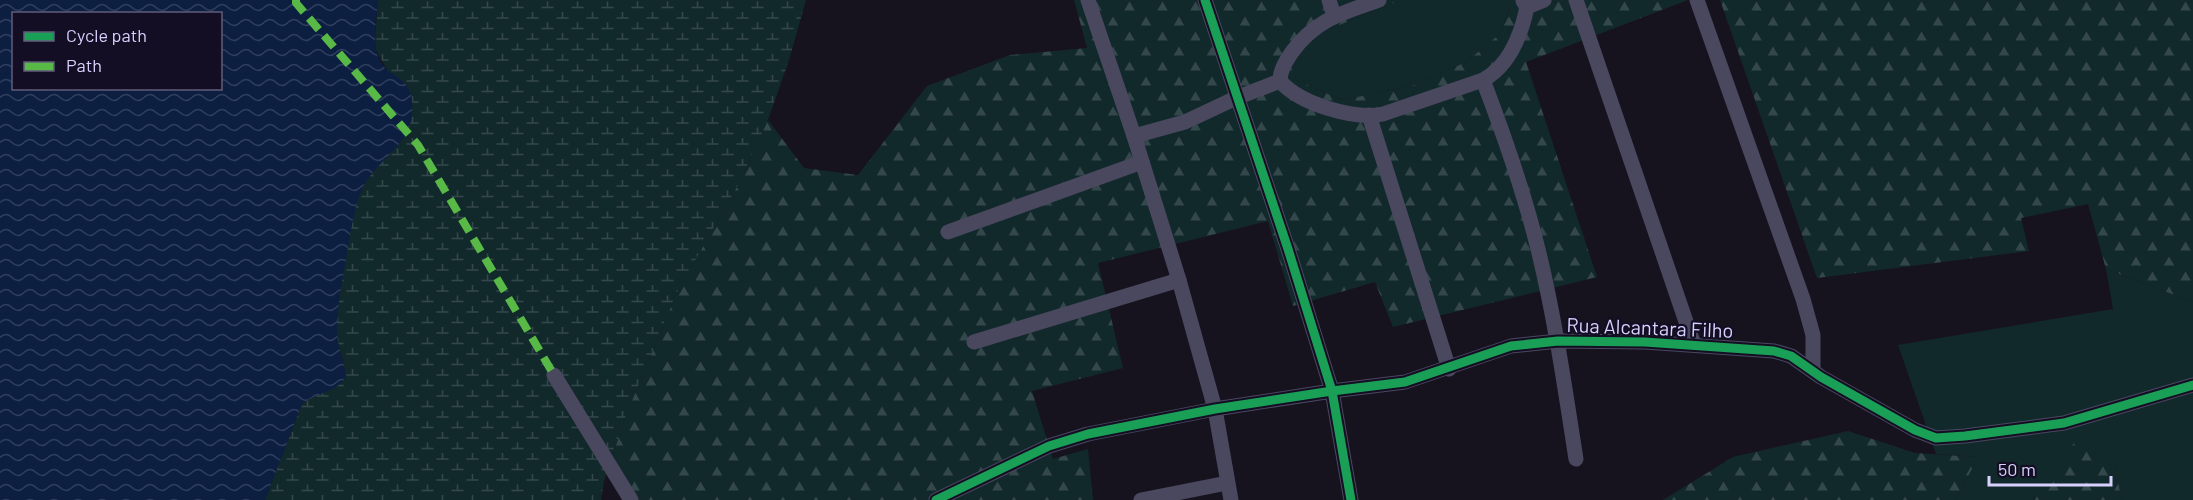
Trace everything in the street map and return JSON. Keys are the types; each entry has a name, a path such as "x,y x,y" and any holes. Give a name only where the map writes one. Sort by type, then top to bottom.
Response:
{"street":[{"path":"1088,0 1179,280 1215,410 1231,500"},
{"path":"1205,0 1332,391 1351,500"},
{"path":"1329,0 1334,16"},
{"path":"1379,0 1334,16 1303,37 1283,66 1280,81 1286,89 1305,100 1331,108 1369,115 1383,114 1483,80 1500,69 1509,56 1524,4 1544,0"},
{"path":"1576,0 1694,345"},
{"path":"1697,0 1803,299 1813,335 1813,371"},
{"path":"1483,80 1503,134 1538,248 1558,341 1576,459"},
{"path":"1134,136 1185,122 1236,98 1280,81"},
{"path":"1369,115 1449,369"},
{"path":"948,232 1142,162"},
{"path":"974,342 1179,280"},
{"name":"Rua Alcantara Filho","path":"936,500 1049,446 1088,434 1215,410 1405,382 1449,369 1511,346 1558,341 1645,342 1774,351 1791,356 1915,430 1936,438 2064,423 2193,385"},
{"path":"554,375 632,500"},
{"path":"1141,500 1227,483"}],"green space":[{"path":"378,0 806,0 789,60 768,120 739,183 676,294 626,415 604,481 601,500 265,500 302,404 345,378 337,337 337,324 345,260 358,197 373,171 409,128 386,68 376,50"},
{"path":"1074,0 1401,0 1320,33 1299,51 1290,64 1296,80 1342,100 1411,86 1466,62 1501,33 1509,9 1505,0 1688,0 1526,62 1597,277 1393,327 1375,282 1293,306 1268,221 1098,263 1123,368 1032,391 1053,459 1088,449 1093,500 628,500 608,469 626,415 676,294 739,183 768,120 804,168 858,175 927,86 1010,55 1087,48"},
{"path":"1401,0 1505,0 1509,8 1501,33 1466,62 1411,86 1342,100 1296,80 1290,64 1299,51 1320,33"},
{"path":"1720,0 2193,0 2193,302 2106,269 2088,204 2021,218 2029,251 1817,278"},
{"path":"2106,269 2193,302 2193,500 2122,500 2114,464 2033,498 2033,500 1956,500 1978,457 1936,454 1898,345 2113,309"},
{"path":"1848,431 1915,453 1978,457 1956,500 1663,500 1733,457"},
{"path":"2074,443 2114,464 2122,500 2033,500"}],"water":[{"path":"0,0 378,0 375,45 384,67 402,80 410,91 412,114 410,125 398,145 368,179 356,208 337,321 337,339 345,378 337,386 302,404 265,500 0,500"}],"marked path":[{"path":"296,0 296,3 418,145 554,375"}],"cycle path":[{"path":"1205,0 1288,249 1332,391 1351,500"},
{"path":"936,500 1049,446 1088,434 1215,409 1405,382 1511,346 1558,341 1645,342 1774,351 1791,356 1821,377 1915,430 1936,438 2064,423 2193,385"}]}
